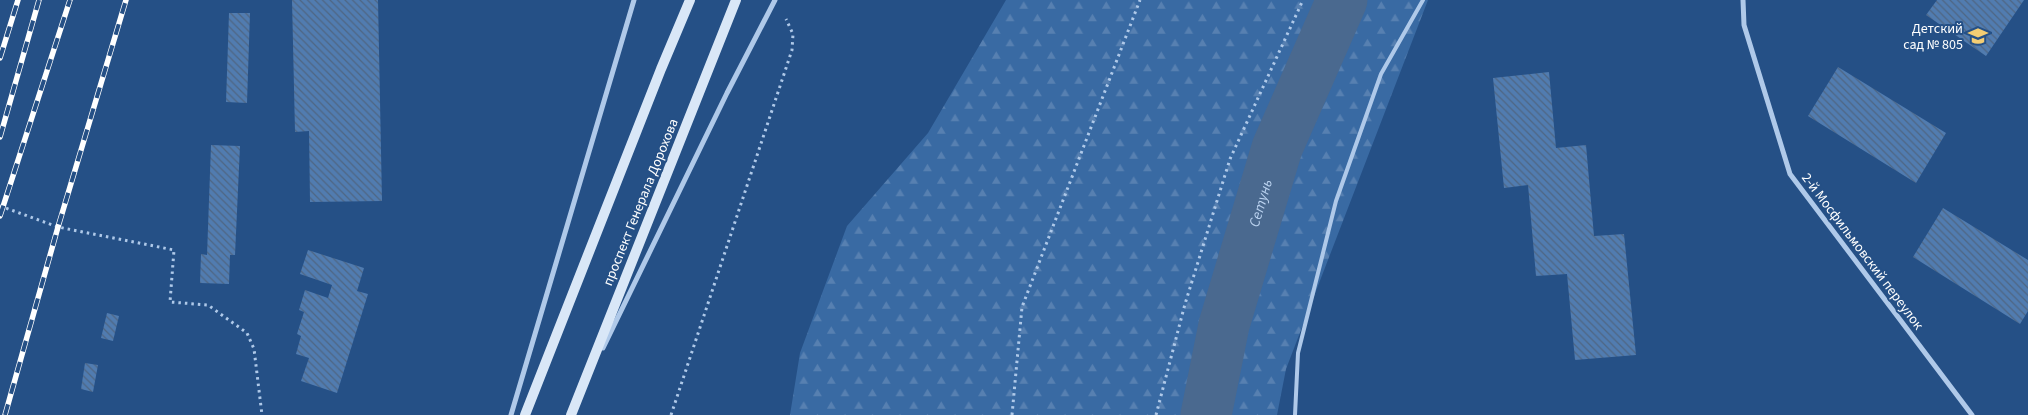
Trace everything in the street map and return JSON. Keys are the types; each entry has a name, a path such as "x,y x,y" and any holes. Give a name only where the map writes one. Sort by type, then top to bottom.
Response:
{"main road":[{"name":"проспект Генерала Дорохова","path":"525,415 690,0"},
{"name":"проспект Генерала Дорохова","path":"572,412 736,0"}],"street":[{"path":"511,415 634,0"},
{"path":"572,412 727,93 775,0"},
{"name":"2-й Мосфильмовский переулок","path":"1744,0 1744,25 1790,174 1972,415"}],"lane":[{"path":"1295,415 1298,353 1336,202 1381,74 1423,0"}],"path":[{"path":"1012,415 1022,307 1140,0"},
{"path":"1156,415 1185,304 1230,159 1303,0"},
{"path":"671,415 792,50 793,34 786,19"},
{"path":"0,206 58,227 174,250 170,302 208,305 236,323 247,334 254,349 262,415"}],"green space":[{"path":"1006,0 1428,0 1286,369 1277,415 790,415 800,353 847,226 928,133"}],"building":[{"path":"292,0 378,0 382,201 310,202 309,131 295,132"},
{"name":"Детский сад № 805","path":"1937,0 2024,0 1986,56 1926,15"},
{"path":"229,13 250,13 247,103 226,102"},
{"path":"1838,67 1946,133 1916,183 1808,116"},
{"path":"1549,72 1556,148 1586,145 1594,236 1624,234 1636,355 1575,360 1567,274 1536,276 1528,185 1504,188 1493,78"},
{"path":"211,145 240,146 235,255 230,255 229,284 200,283 201,254 207,255"},
{"path":"1943,208 2028,260 2028,311 2020,324 1913,257"},
{"path":"308,250 364,268 357,291 368,294 337,393 301,381 309,358 296,354 301,336 297,334 304,312 299,310 305,290 328,298 332,285 300,274"},
{"path":"107,313 119,316 113,341 101,338"},
{"path":"85,363 98,365 93,392 81,389"}],"waterway":[{"name":"Сетунь","path":"1206,415 1224,325 1277,148 1342,0"}],"railway":[{"path":"0,58 18,0"},
{"path":"0,137 39,0"},
{"path":"0,216 70,0"},
{"path":"5,415 58,227 126,0"}],"place":[{"name":"Детский сад № 805","path":"1978,36"}]}
